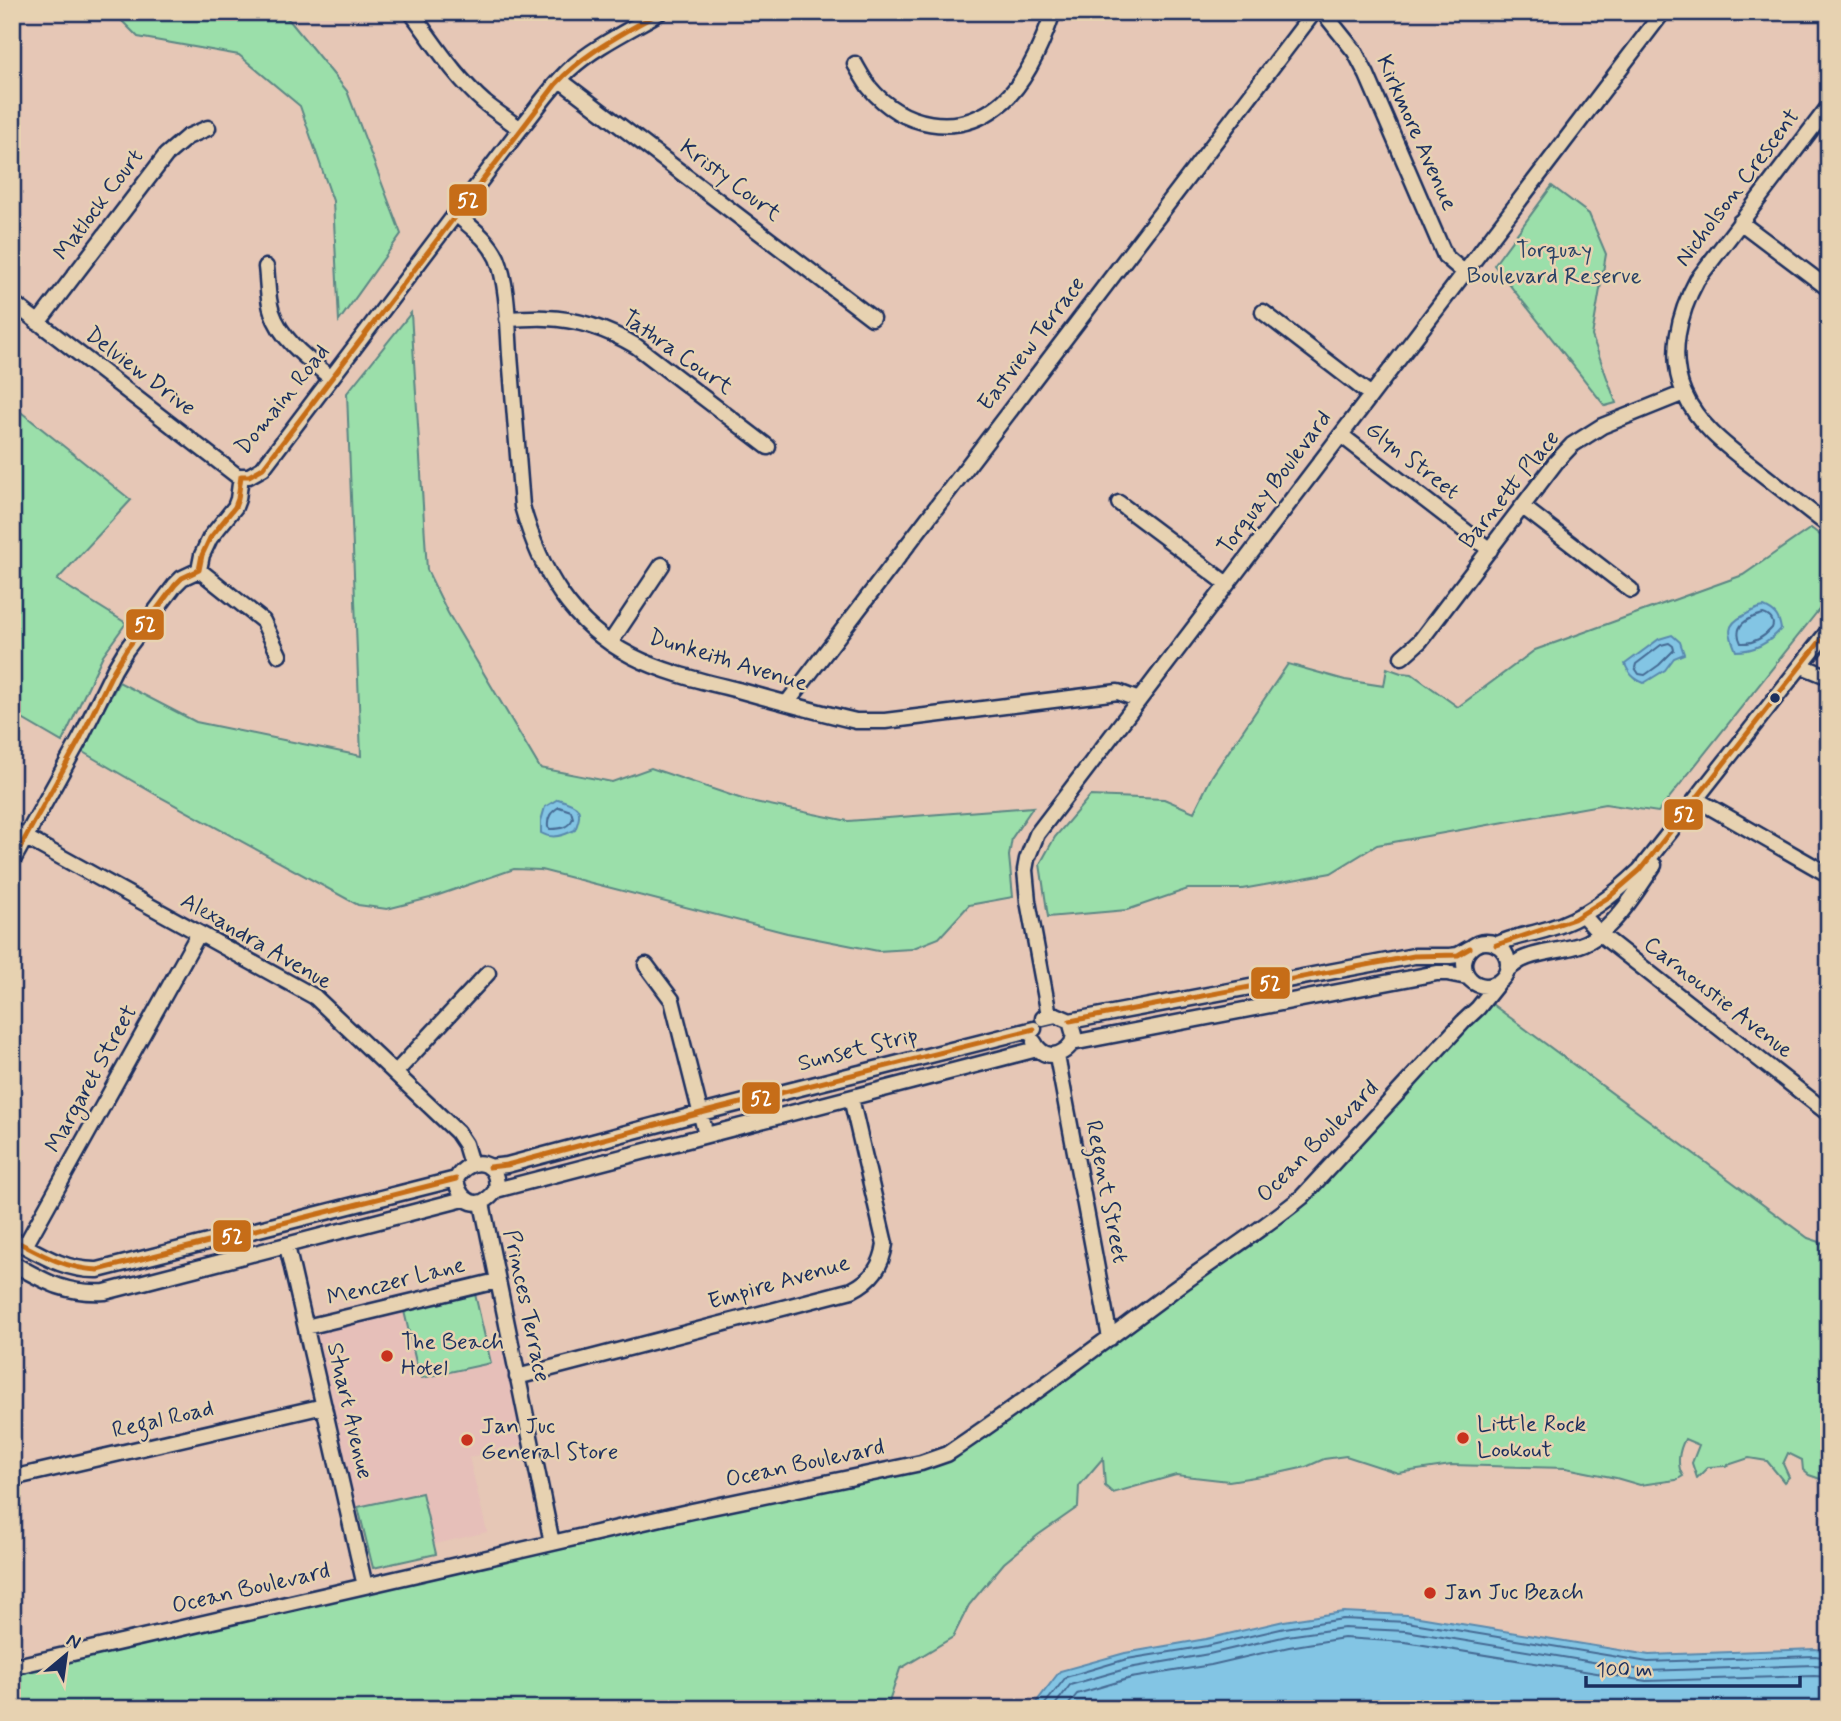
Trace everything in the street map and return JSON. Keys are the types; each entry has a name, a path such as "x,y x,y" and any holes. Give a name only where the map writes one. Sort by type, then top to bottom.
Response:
{"street":[{"path":"411,12 468,86 485,103 520,129"},
{"name":"Domain Road","path":"198,570 210,538 235,506 241,477 249,476 263,468 560,80 590,53 660,12"},
{"path":"855,64 868,86 902,114 930,124 963,123 982,116 1001,104 1014,89 1036,54 1053,12"},
{"name":"Eastview Terrace","path":"787,703 1314,12"},
{"name":"Kirkmore Avenue","path":"1323,12 1354,52 1367,75 1446,256 1465,273"},
{"name":"Torquay Boulevard","path":"1049,1015 1028,901 1025,870 1037,834 1663,12"},
{"name":"Kristy Court","path":"560,80 873,318"},
{"name":"Nicholson Crescent","path":"1829,106 1697,280 1683,309 1677,338 1677,358 1684,393 1702,421 1728,447 1829,526"},
{"name":"Matlock Court","path":"38,323 166,155 187,137 208,128"},
{"name":"Dunkeith Avenue","path":"457,215 480,234 491,248 502,274 523,506 529,530 537,552 557,589 589,625 610,643 632,656 662,668 848,719 870,722 1118,692 1139,700"},
{"path":"1740,222 1829,289"},
{"path":"266,267 269,302 272,315 280,329 302,354 331,378"},
{"name":"Delview Drive","path":"12,302 241,477"},
{"path":"1263,312 1371,395"},
{"name":"Tathra Court","path":"507,319 555,319 586,324 621,337 768,447"},
{"name":"Barnett Place","path":"1402,657 1420,641 1556,462 1572,445 1602,426 1684,393"},
{"name":"Glyn Street","path":"1341,435 1490,550"},
{"path":"1119,503 1227,584"},
{"path":"1523,507 1632,590"},
{"path":"610,643 662,565"},
{"path":"12,862 80,739 125,650 182,579 198,570 263,621 279,655"},
{"path":"1049,1015 1070,1021 1413,956 1458,955 1483,943 1496,945 1510,938 1548,930 1582,914 1609,897 1640,870 1829,630"},
{"path":"1802,666 1829,677"},
{"path":"1696,799 1829,875"},
{"path":"1072,1043 1437,973 1447,973 1486,986 1527,958 1584,943 1600,934 1641,884 1696,799"},
{"name":"Alexandra Avenue","path":"12,830 314,997 457,1132 465,1144 471,1164"},
{"name":"Carnoustie Avenue","path":"1582,914 1600,934 1829,1114"},
{"name":"Margaret Street","path":"19,1243 199,933"},
{"path":"1496,945 1504,953 1508,965 1503,976"},
{"path":"1470,948 1464,960 1465,972 1471,980"},
{"path":"646,965 672,1000 706,1135"},
{"path":"396,1072 488,972"},
{"name":"Ocean Boulevard","path":"12,1667 947,1454 1302,1197 1462,1022 1478,1008 1503,976"},
{"name":"Ocean Boulevard","path":"1462,1022 1472,1001 1471,980"},
{"name":"Sunset Strip","path":"471,1164 489,1167 507,1165 1034,1029 1049,1015"},
{"path":"1034,1029 1033,1037 1037,1049 1049,1055 1057,1055 1072,1043 1074,1035 1070,1021"},
{"name":"Sunset Strip","path":"481,1203 487,1201 496,1190 1037,1049"},
{"name":"Regent Street","path":"1057,1055 1110,1338"},
{"name":"Empire Avenue","path":"517,1377 852,1290 870,1279 881,1263 885,1244 852,1098"},
{"path":"471,1164 464,1167 457,1179 460,1194 464,1199 481,1203"},
{"path":"489,1167 496,1177 496,1190"},
{"path":"19,1243 58,1264 98,1270 457,1179"},
{"path":"12,1263 63,1289 97,1292 464,1199"},
{"name":"Princes Terrace","path":"481,1203 552,1543"},
{"name":"Stuart Avenue","path":"287,1246 365,1586"},
{"name":"Menczer Lane","path":"306,1327 497,1281"},
{"name":"Regal Road","path":"12,1478 324,1406"}],"shaded area":[{"path":"413,1307 427,1366 503,1348 525,1444 469,1457 487,1532 431,1545 420,1499 354,1512 311,1330"}],"green space":[{"path":"113,12 279,12 290,21 347,91 401,234 339,321 333,201 300,106 239,55 138,37"},
{"name":"Torquay Boulevard Reserve","path":"1552,186 1589,214 1606,254 1592,336 1616,403 1605,406 1494,265"},
{"path":"411,313 427,570 448,613 540,768 612,782 651,768 745,800 848,821 1033,807 1012,838 1009,856 1013,897 969,905 939,938 911,949 878,951 787,933 541,870 514,869 430,898 387,909 358,905 81,751 119,682 196,722 361,756 347,393"},
{"path":"12,405 131,500 57,580 126,623 103,655 62,742 12,713"},
{"path":"1811,528 1829,542 1829,597 1658,812 1605,804 1377,845 1331,873 1242,889 1188,889 1127,910 1048,917 1040,864 1055,837 1090,796 1164,799 1194,812 1212,776 1288,664 1345,680 1384,686 1387,668 1412,674 1458,707 1535,650 1743,575"},
{"path":"1485,999 1808,1238 1829,1245 1829,1482 1809,1475 1803,1470 1802,1460 1788,1453 1783,1464 1789,1477 1784,1482 1767,1461 1749,1458 1725,1466 1708,1467 1697,1478 1692,1463 1699,1445 1685,1439 1679,1458 1683,1476 1676,1480 1640,1485 1566,1468 1451,1465 1398,1473 1346,1456 1324,1459 1306,1467 1274,1474 1229,1481 1176,1475 1113,1493 1105,1486 1103,1458 1079,1486 1078,1507 1004,1563 969,1605 953,1637 900,1669 889,1702 874,1709 12,1709 12,1667 934,1459 1275,1219"},
{"path":"475,1294 491,1363 422,1378 419,1375 404,1311"},
{"path":"422,1493 436,1554 373,1568 358,1507"}],"water":[{"path":"1764,607 1776,615 1781,629 1761,645 1736,651 1730,635 1733,623"},
{"path":"1672,635 1680,642 1684,654 1674,658 1665,670 1644,683 1632,676 1625,664 1659,639"},
{"path":"558,799 571,803 578,809 578,823 575,830 567,834 545,835 541,833 541,821 545,807"},
{"path":"1343,1612 1407,1615 1649,1655 1815,1649 1829,1651 1829,1709 1031,1709 1060,1671 1125,1653"}],"transit line":[{"name":"52","path":"12,862 126,650 175,585 182,578 199,570 210,538 235,507 241,476 249,476 263,468 556,84 579,62 660,12"},
{"name":"52","path":"1496,945 1574,919 1609,897 1640,870 1829,630"},
{"name":"52","path":"1070,1021 1414,956 1458,955 1470,948"},
{"name":"52","path":"489,1167 507,1165 1034,1029"},
{"name":"52","path":"12,1239 64,1264 98,1270 456,1179"}],"place":[{"name":"The Beach Hotel","path":"387,1356"},
{"name":"Little Rock Lookout","path":"1463,1438"},
{"name":"Jan Juc General Store","path":"467,1440"},
{"name":"Jan Juc Beach","path":"1430,1593"}]}
